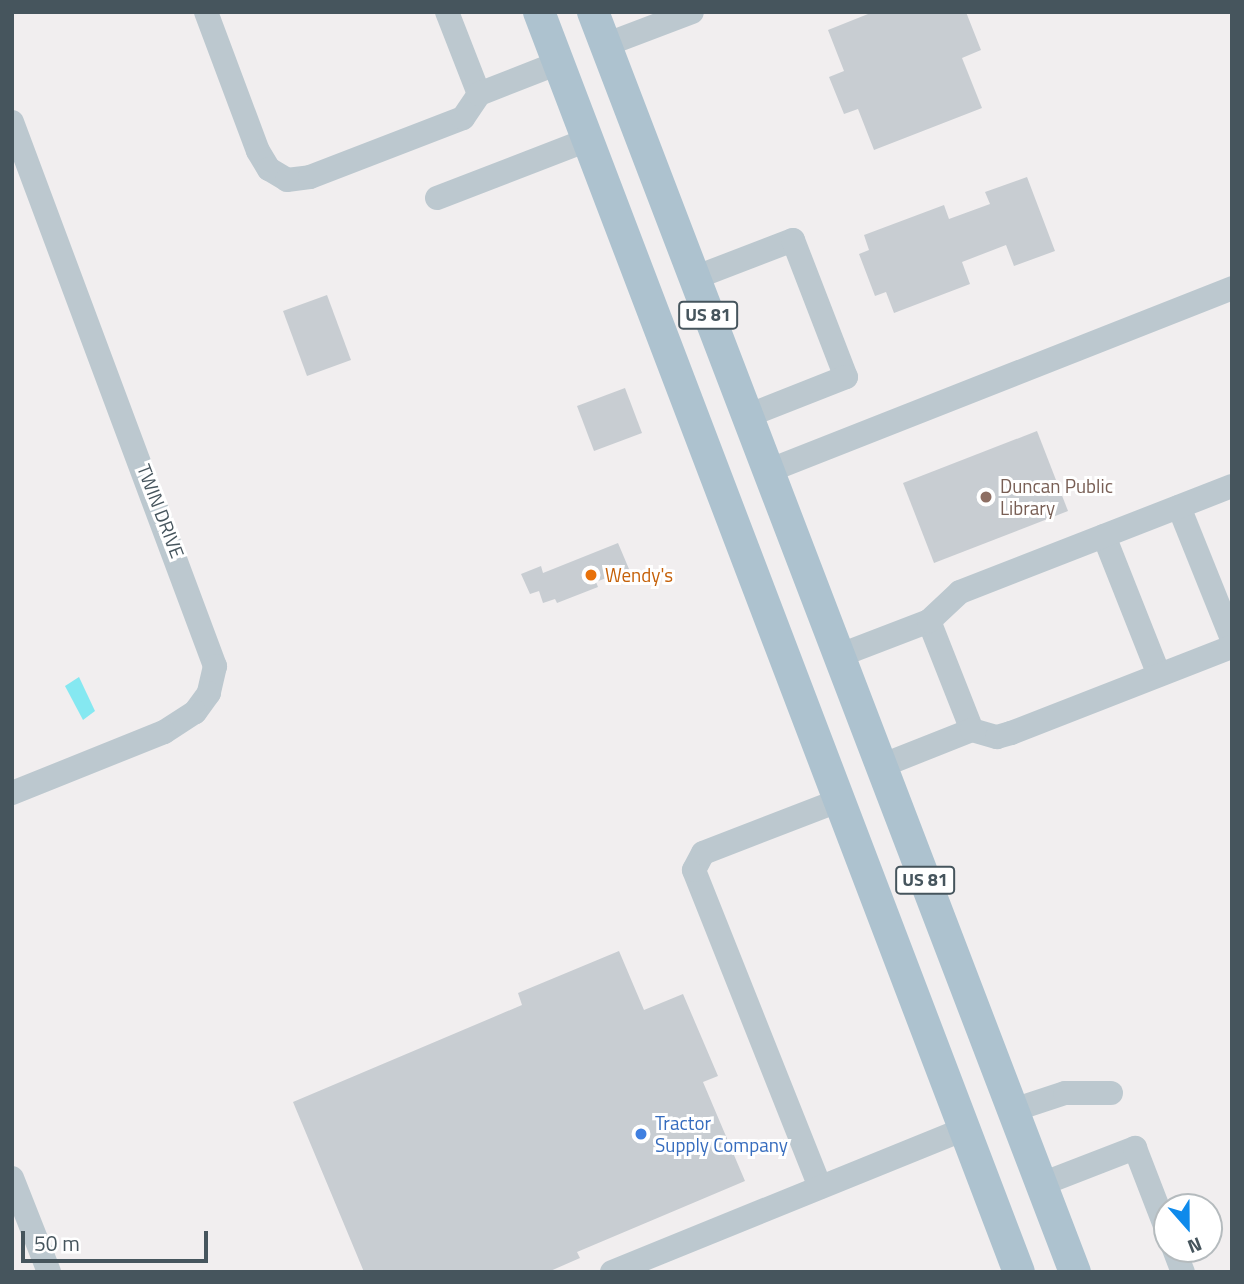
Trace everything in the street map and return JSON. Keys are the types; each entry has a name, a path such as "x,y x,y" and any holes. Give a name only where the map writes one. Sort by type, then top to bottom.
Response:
{"main road":[{"name":"US 81","path":"538,12 1019,1272"},
{"name":"US 81","path":"593,12 1075,1272"},
{"path":"558,63 605,45"},
{"path":"708,463 757,444"},
{"path":"964,1129 1013,1110"}],"street":[{"path":"206,12 258,151 269,169 287,180 310,177 463,118 479,94 558,63"},
{"path":"447,12 479,94"},
{"path":"605,45 692,12"},
{"name":"TWIN DRIVE","path":"12,122 215,666 209,693 195,712 164,732 12,793"},
{"path":"437,198 587,140"},
{"path":"694,278 793,240 846,377 757,444"},
{"path":"757,444 1232,288"},
{"path":"838,656 929,621 960,592 1232,486"},
{"path":"1179,507 1232,639"},
{"path":"1104,536 1159,676"},
{"path":"929,621 972,730"},
{"path":"881,766 972,730 997,737 1011,733 1232,647"},
{"path":"820,1187 694,870 703,853 838,800"},
{"path":"1013,1110 1065,1093 1111,1093"},
{"path":"612,1272 964,1129"},
{"path":"1042,1184 1135,1148 1153,1195"},
{"path":"12,1178 49,1272"}],"water":[{"path":"79,677 95,711 83,720 65,686"}],"building":[{"path":"873,12 966,12 981,50 962,58 982,108 874,150 858,109 844,114 829,77 844,71 828,30"},
{"path":"1027,177 1055,251 1014,266 1006,245 962,262 970,284 894,313 886,292 875,296 859,254 869,250 864,235 944,205 949,219 990,204 985,192"},
{"path":"327,295 351,360 307,376 283,311"},
{"path":"625,388 642,433 594,451 577,406"},
{"name":"Duncan Public Library","path":"1037,431 1068,511 934,563 903,483"},
{"path":"618,543 629,569 596,582 598,587 557,603 555,599 543,603 539,591 530,594 521,574 541,566 543,573"},
{"path":"619,951 644,1010 683,994 718,1076 703,1082 745,1181 577,1252 580,1258 548,1272 364,1272 293,1102 522,1005 518,993"}],"place":[{"name":"Duncan Public Library","path":"986,497"},
{"name":"Wendy's","path":"591,575"},
{"name":"Tractor Supply Company","path":"641,1134"}]}
